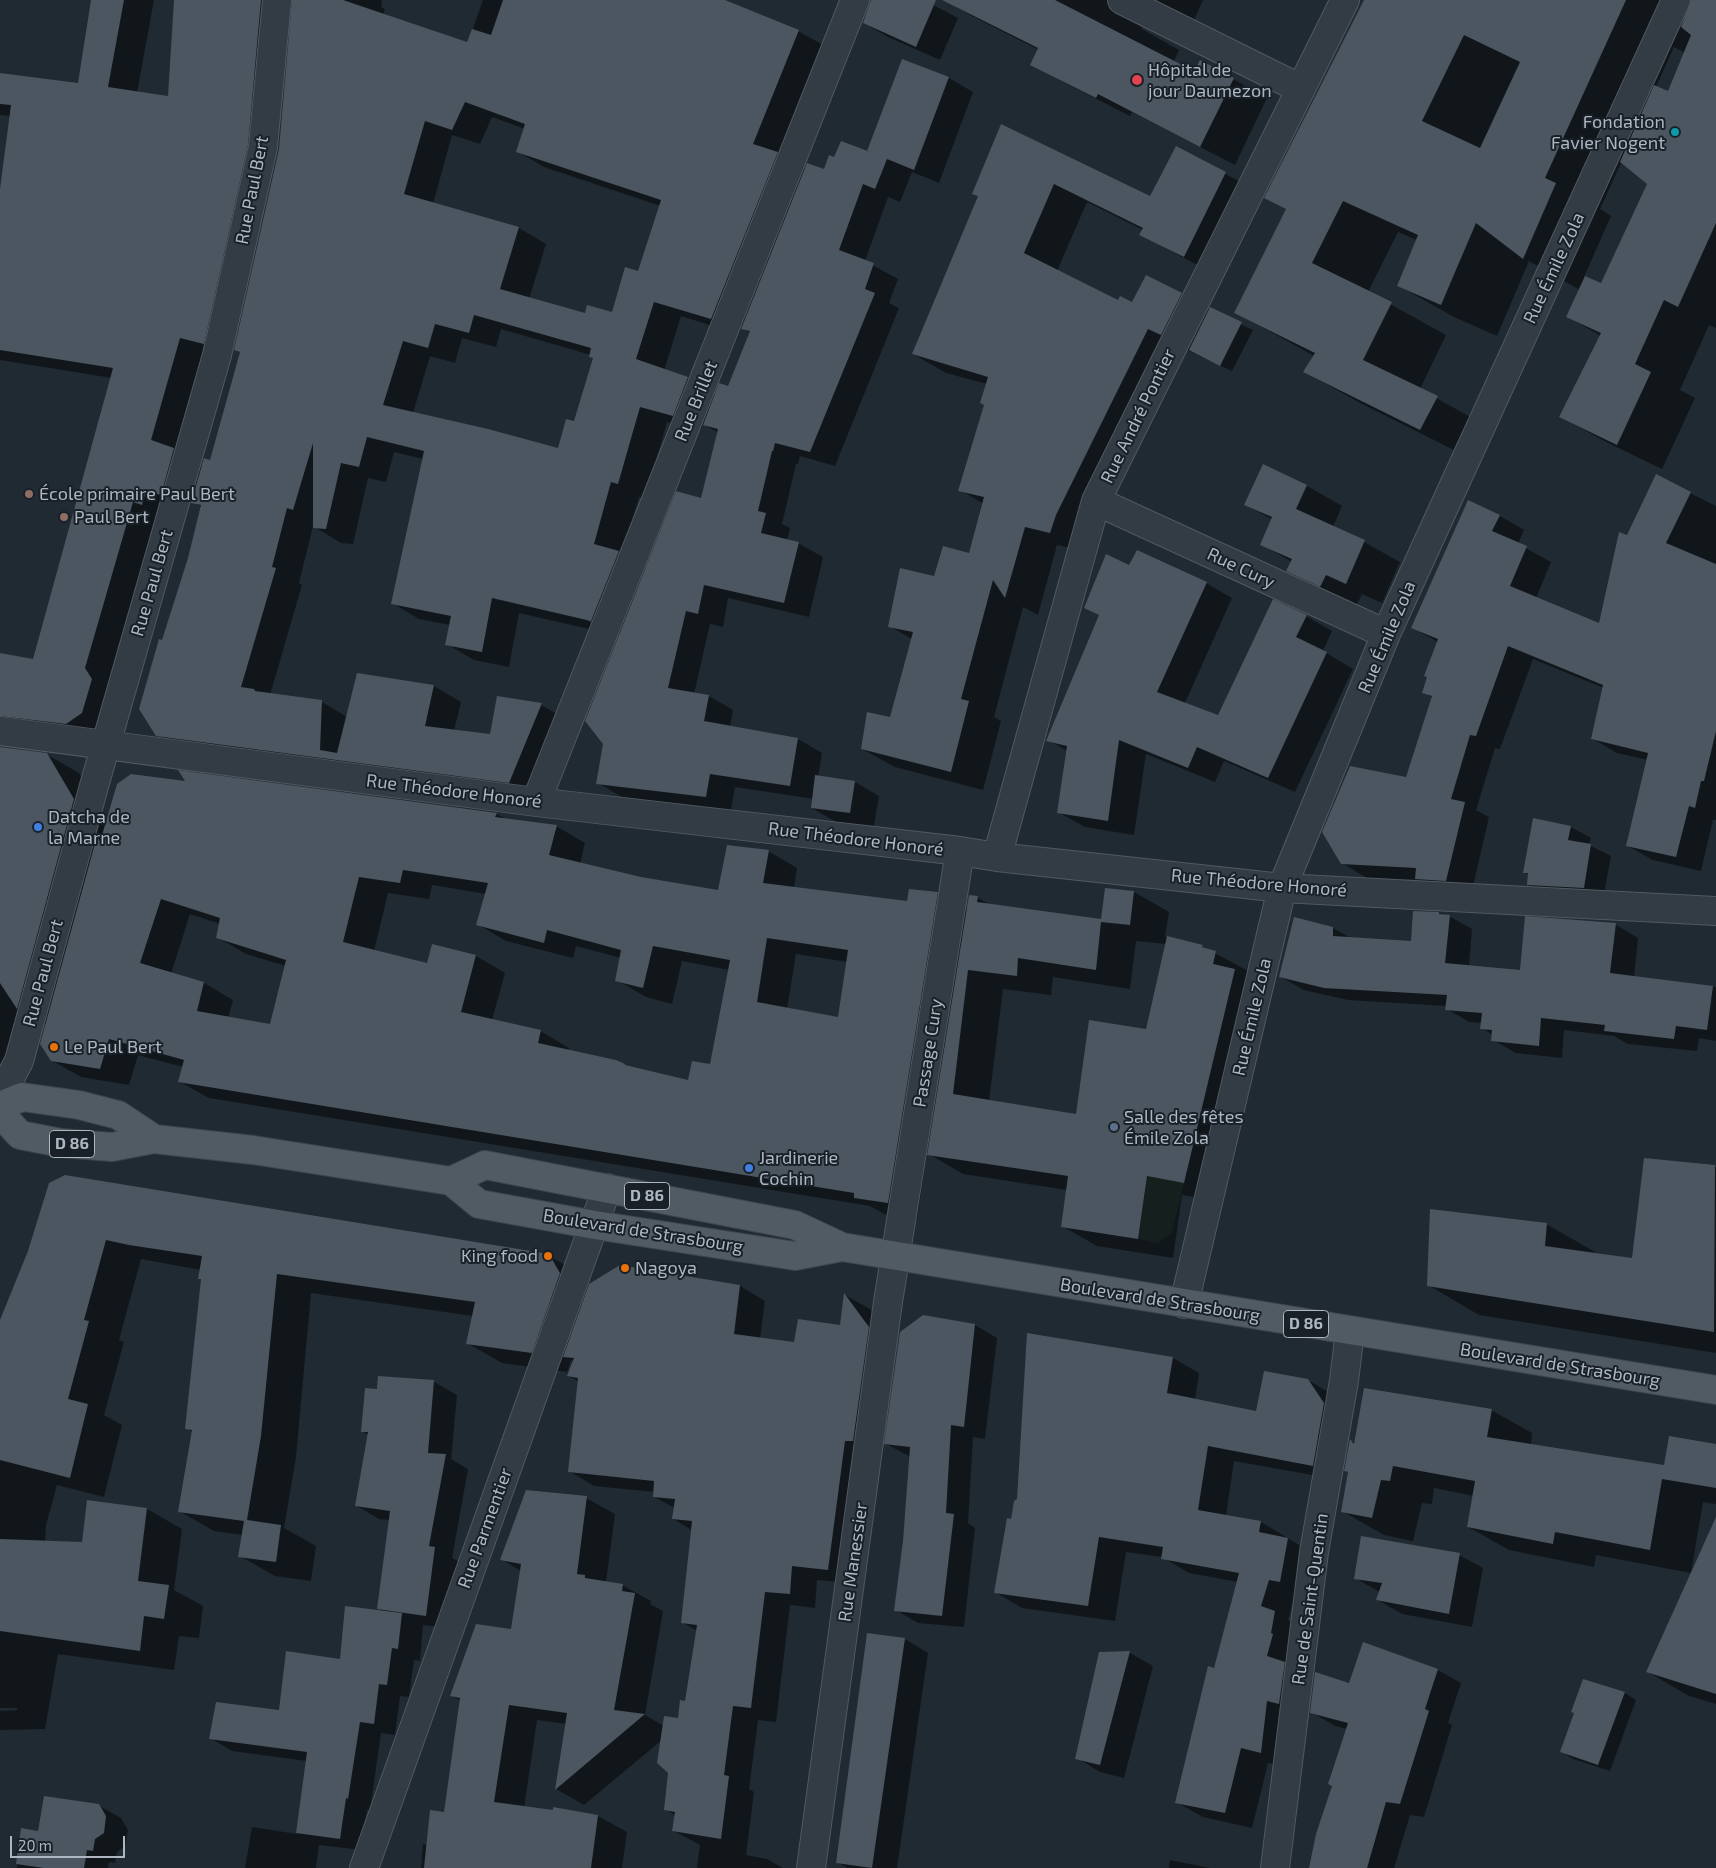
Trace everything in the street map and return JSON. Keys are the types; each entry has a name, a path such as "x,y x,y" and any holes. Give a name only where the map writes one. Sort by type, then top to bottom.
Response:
{"main road":[{"name":"D 86","path":"0,1106 22,1097 79,1105 118,1115 154,1139"},
{"name":"D 86","path":"0,1114 20,1135 62,1143 112,1147 154,1139 253,1150 451,1181"},
{"name":"Boulevard de Strasbourg","path":"842,1247 795,1256 594,1225 479,1204 451,1181 485,1166 607,1188 795,1226 842,1247 1716,1390"}],"street":[{"name":"Rue Paul Bert","path":"0,1097 19,1061 217,355 263,147 277,0"},
{"name":"Rue Brillet","path":"536,802 856,0"},
{"path":"1122,0 1301,89"},
{"name":"Rue André Pontier","path":"998,857 1096,501 1345,0"},
{"name":"Rue Émile Zola","path":"1184,1304 1282,888 1386,634 1676,0"},
{"name":"Rue Cury","path":"1096,501 1386,634"},
{"name":"Rue Théodore Honoré","path":"0,731 536,802 998,857 1282,888 1716,911"},
{"name":"Passage Cury","path":"896,1256 960,851"},
{"name":"Rue Parmentier","path":"364,1868 607,1188"},
{"name":"Rue Manessier","path":"811,1868 896,1256"},
{"name":"Rue de Saint-Quentin","path":"1275,1868 1314,1552 1344,1381 1350,1331"}],"shaded area":[{"path":"1147,1176 1184,1183 1172,1233 1158,1243 1138,1239"}],"building":[{"path":"91,0 124,0 108,87 168,96 174,0 261,0 248,145 204,344 180,338 151,440 174,448 161,495 146,491 142,505 133,502 85,668 92,679 82,713 66,724 0,716 0,653 33,659 113,368 0,350 0,189 11,105 0,104 0,73 78,83"},
{"path":"292,0 343,0 467,42 472,29 491,35 503,0 725,0 799,30 753,144 778,152 711,319 654,302 636,359 688,377 673,416 640,407 618,484 611,482 594,544 619,551 591,621 492,598 482,652 445,645 451,616 391,604 424,451 367,437 359,467 341,463 326,529 313,528 313,443 293,510 287,508 272,567 276,568 241,687 254,689 255,691 322,700 320,750 337,753 357,673 434,685 425,726 490,734 497,696 542,703 509,783 156,736 139,709 159,639 162,640 188,558 201,505 191,503 204,458 210,460 240,352 234,350 279,149","holes":["465,102 525,124 516,152 661,200 638,271 625,267 612,312 587,305 585,313 500,289 519,227 404,194 425,121 452,130","474,315 591,348 589,357 593,358 574,421 566,419 558,448 488,429 383,405 403,341 428,348 435,324 469,333"]},
{"path":"871,0 936,0 916,47 863,23"},
{"path":"942,0 1055,0 1194,71 1200,60 1234,78 1200,147 1098,94 1096,98 1030,65 1038,48"},
{"path":"1364,0 1626,0 1545,178 1556,183 1523,259 1476,223 1441,305 1397,286 1418,235 1343,201 1312,263 1392,302 1363,360 1438,396 1420,430 1303,372 1315,353 1234,313 1286,209 1264,198","holes":["1464,35 1520,62 1480,148 1422,121"]},
{"path":"1691,0 1716,0 1716,223 1678,307 1664,300 1635,364 1651,372 1617,445 1559,417 1601,333 1566,317 1585,276 1601,283 1647,184 1620,162 1654,85 1668,91 1691,35 1681,27"},
{"path":"902,59 949,77 914,170 887,159 875,189 863,184 839,250 874,263 865,289 875,293 810,452 775,443 772,451 758,511 766,513 761,533 799,542 784,603 704,585 698,614 686,611 668,688 709,695 704,721 798,738 790,786 710,774 706,797 596,784 603,744 585,721 676,491 701,498 718,429 703,425 719,383 728,386 750,331 741,329 807,163 824,169 829,155 834,157 841,141 867,151"},
{"path":"1001,124 1150,196 1176,146 1226,172 1184,257 1139,235 1143,228 1054,184 1024,253 1118,300 1120,296 1132,302 1146,275 1182,293 1161,335 1148,329 1056,515 1050,533 1025,527 1005,598 993,580 961,699 969,701 951,772 861,749 867,712 890,717 913,632 888,627 900,568 934,576 943,546 969,553 984,497 958,491 984,405 980,403 988,377 912,354 978,196 972,194"},
{"path":"1210,307 1242,322 1220,366 1189,350"},
{"path":"1263,464 1307,485 1296,509 1365,540 1346,584 1326,575 1320,587 1286,571 1292,559 1260,545 1272,517 1244,505"},
{"path":"1656,474 1691,492 1666,543 1716,564 1716,731 1704,781 1701,781 1695,808 1689,806 1676,857 1626,846 1648,753 1591,739 1603,685 1508,646 1476,736 1470,735 1451,799 1465,802 1446,881 1415,879 1416,868 1341,864 1322,832 1350,766 1406,777 1432,696 1422,693 1427,677 1424,676 1438,639 1411,628 1468,500 1500,515 1492,531 1527,546 1510,586 1599,623 1619,532 1627,535"},
{"path":"1137,550 1207,582 1157,692 1218,715 1273,599 1307,615 1296,637 1327,652 1268,778 1197,747 1188,768 1119,740 1108,821 1057,813 1067,746 1046,741 1099,615 1084,608 1106,554 1129,565"},
{"path":"0,747 47,753 74,799 17,1009 0,983"},
{"path":"178,770 497,813 495,817 557,825 549,855 641,877 718,890 727,845 769,850 763,883 907,901 909,889 938,892 888,1203 854,1198 854,1193 178,1082 184,1060 109,1039 100,1069 51,1061 40,1044 97,836 100,842 117,784 131,774 185,781","holes":["403,870 488,883 476,925 544,943 547,930 621,950 615,981 643,988 653,946 730,960 710,1064 692,1061 688,1080 625,1065 616,1060 538,1043 541,1030 461,1012 476,955 432,944 427,963 343,942 359,877 400,883","161,899 220,918 216,938 286,960 270,1024 197,1011 204,982 140,963","767,938 848,950 838,1017 757,1002"]},
{"path":"815,775 855,781 850,813 811,808"},
{"path":"1533,818 1571,826 1568,840 1591,844 1584,888 1527,885 1528,873 1523,873"},
{"path":"1105,888 1134,891 1130,925 1101,922 1096,970 1018,958 1017,976 968,970 953,1094 1076,1114 1089,1020 1146,1029 1167,936 1203,945 1202,947 1216,951 1213,964 1235,969 1184,1183 1147,1176 1138,1239 1061,1227 1068,1176 927,1155 969,895 978,896 977,902 1101,919"},
{"path":"1413,911 1439,912 1439,914 1450,915 1445,963 1520,970 1525,916 1616,923 1610,973 1713,986 1707,1030 1676,1026 1674,1039 1604,1031 1605,1025 1541,1018 1539,1046 1491,1041 1492,1030 1480,1029 1482,1013 1445,1010 1447,995 1324,988 1279,977 1294,917 1333,927 1333,936 1411,941"},
{"path":"1644,1158 1715,1165 1714,1332 1427,1286 1430,1209 1547,1223 1545,1246 1632,1258"},
{"path":"65,1175 549,1254 560,1273 532,1353 466,1344 475,1302 277,1274 261,1436 247,1520 281,1525 276,1562 238,1557 244,1521 178,1512 192,1430 185,1429 201,1279 198,1279 202,1256 106,1240 84,1320 89,1321 68,1399 88,1404 70,1478 0,1460 0,1320 28,1251 49,1183"},
{"path":"620,1265 740,1285 734,1334 794,1342 798,1319 840,1325 844,1293 869,1327 853,1441 845,1441 828,1570 792,1566 790,1594 765,1592 751,1708 733,1706 724,1775 729,1776 721,1839 672,1831 675,1812 664,1810 668,1773 657,1763 664,1716 678,1718 680,1700 685,1701 697,1625 681,1623 692,1521 672,1519 675,1499 653,1497 654,1481 568,1472 578,1378 567,1376 574,1358 563,1357 589,1284"},
{"path":"923,1315 975,1324 964,1427 951,1425 946,1513 954,1514 942,1616 894,1611 903,1541 910,1447 884,1444 900,1332"},
{"path":"1027,1333 1173,1357 1167,1393 1256,1411 1264,1371 1308,1379 1324,1403 1313,1466 1208,1446 1198,1510 1261,1521 1259,1532 1288,1538 1280,1582 1269,1580 1261,1606 1275,1611 1271,1633 1273,1634 1267,1656 1285,1662 1279,1704 1267,1701 1261,1753 1241,1748 1225,1813 1175,1803 1208,1666 1214,1668 1239,1573 1161,1559 1163,1547 1099,1537 1088,1606 994,1593 1007,1518 1011,1519 1014,1501 1017,1499"},
{"path":"378,1376 434,1380 428,1453 446,1454 429,1546 435,1547 426,1616 377,1609 390,1511 355,1506 368,1432 361,1432 365,1388 377,1389"},
{"path":"1364,1388 1492,1409 1487,1437 1664,1465 1669,1436 1716,1444 1716,1488 1662,1479 1650,1550 1555,1532 1553,1544 1467,1527 1475,1481 1393,1466 1390,1481 1381,1480 1372,1518 1341,1512 1348,1472 1344,1471 1350,1439 1354,1444"},
{"path":"526,1490 587,1496 577,1574 585,1575 585,1578 623,1584 622,1591 635,1593 614,1710 645,1714 555,1790 567,1713 509,1705 494,1802 553,1810 553,1807 598,1815 591,1868 424,1868 430,1810 444,1812 460,1698 450,1696 476,1624 511,1629 521,1564 500,1560"},
{"path":"87,1500 147,1508 138,1581 169,1585 164,1619 144,1616 140,1651 0,1631 0,1539 82,1542"},
{"path":"1716,1517 1716,1694 1646,1672"},
{"path":"1361,1536 1460,1553 1449,1614 1376,1600 1382,1583 1354,1579"},
{"path":"345,1606 402,1613 398,1649 392,1648 387,1685 379,1684 374,1724 360,1722 340,1839 296,1833 307,1752 209,1739 216,1702 279,1710 286,1651 340,1659"},
{"path":"867,1633 905,1638 872,1868 836,1863"},
{"path":"1363,1642 1438,1669 1425,1709 1429,1711 1400,1804 1386,1802 1367,1868 1309,1868 1316,1834 1332,1786 1328,1784 1348,1723 1310,1713 1315,1672 1349,1683"},
{"path":"1130,1651 1100,1765 1075,1759 1099,1652"},
{"path":"1583,1679 1625,1692 1598,1765 1560,1752 1574,1713 1571,1712"},
{"path":"44,1796 99,1804 106,1816 104,1833 95,1839 93,1851 87,1850 84,1868 44,1868 16,1864 21,1828 38,1831"}],"place":[{"name":"Hôpital de jour Daumezon","path":"1137,80"},
{"name":"Fondation Favier Nogent","path":"1675,132"},
{"name":"École primaire Paul Bert","path":"29,494"},
{"name":"Paul Bert","path":"64,517"},
{"name":"Datcha de la Marne","path":"38,827"},
{"name":"Le Paul Bert","path":"54,1047"},
{"name":"Salle des fêtes Émile Zola","path":"1114,1127"},
{"name":"Jardinerie Cochin","path":"749,1168"},
{"name":"King food","path":"548,1256"},
{"name":"Nagoya","path":"625,1268"}]}
